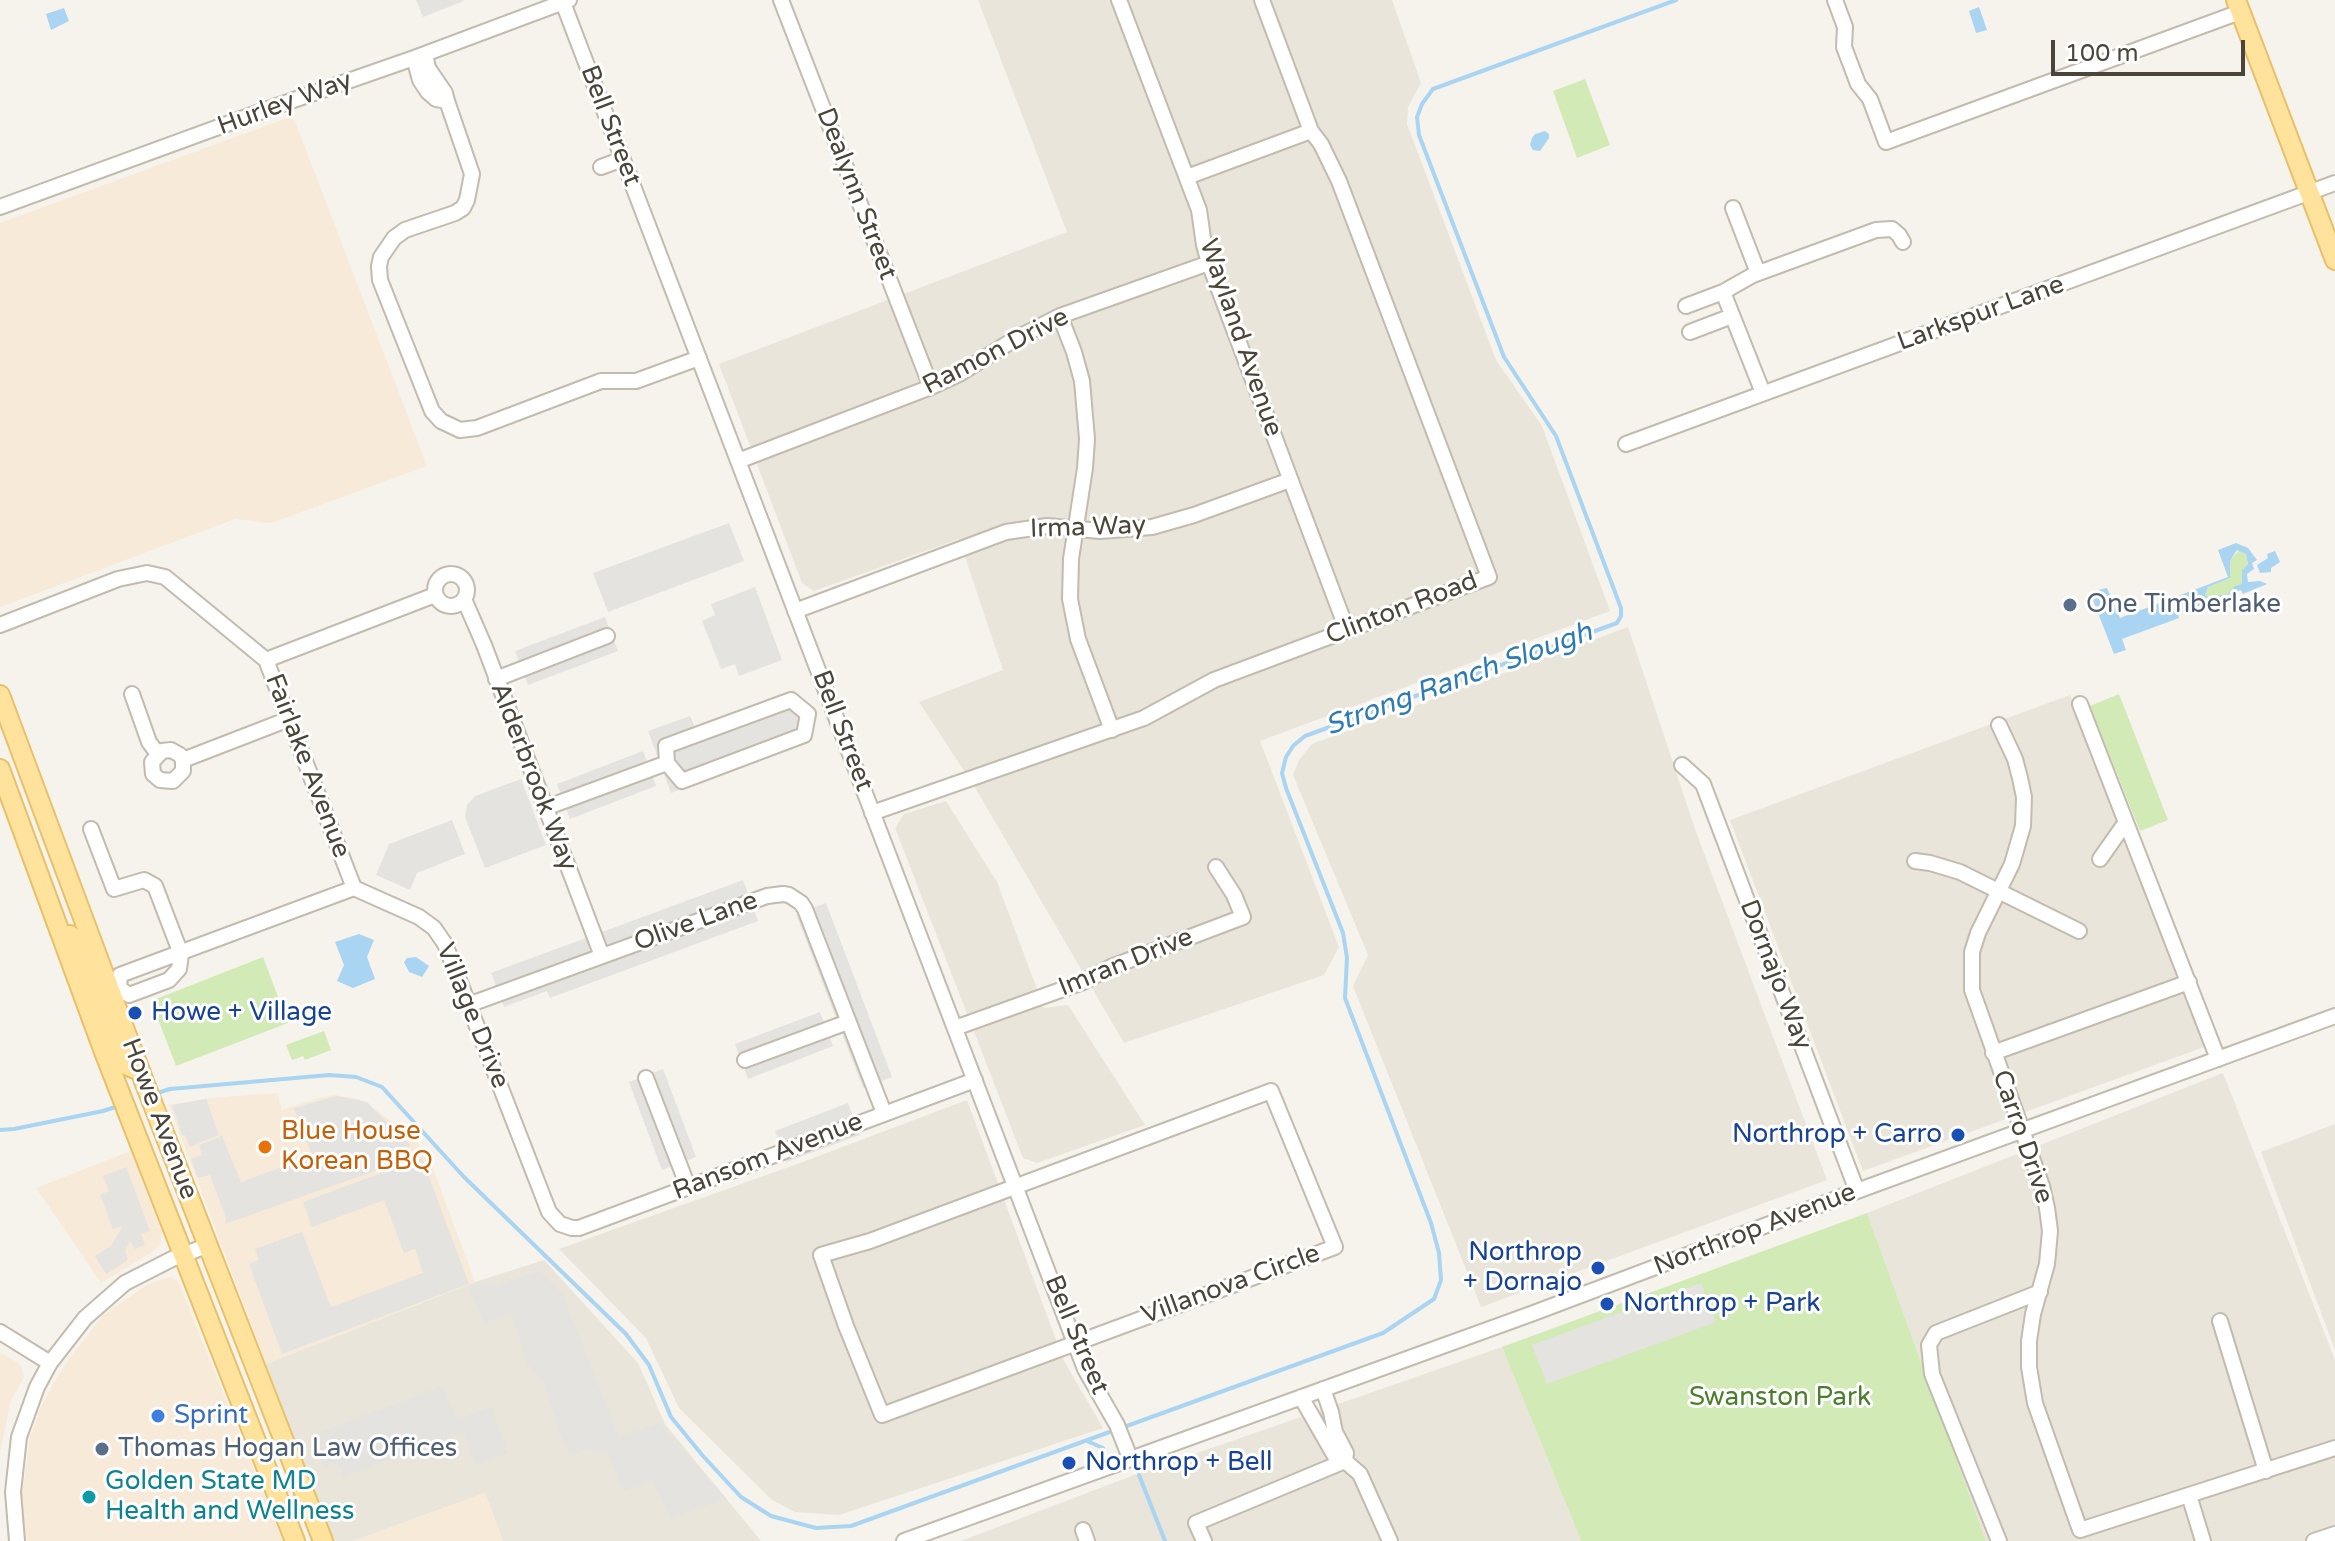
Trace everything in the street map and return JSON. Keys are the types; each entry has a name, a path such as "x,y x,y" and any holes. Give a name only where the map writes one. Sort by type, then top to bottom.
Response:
{"main road":[{"path":"2238,6 2335,260"},
{"name":"Howe Avenue","path":"0,695 115,990 154,1107 323,1541"},
{"name":"Howe Avenue","path":"0,769 119,1091 295,1541"},
{"path":"59,925 78,942 98,991 115,990"},
{"path":"83,994 89,994 101,1006 123,1064 143,1078"}],"street":[{"name":"Dealynn Street","path":"781,0 931,387"},
{"name":"Wayland Avenue","path":"1119,0 1199,210 1209,263 1347,630"},
{"name":"Clinton Road","path":"872,813 1144,718 1214,680 1489,577 1339,181 1311,131 1262,0"},
{"path":"1835,0 1845,27 1844,47 1858,84 1870,99 1886,142 2238,6"},
{"name":"Hurley Way","path":"0,207 565,1"},
{"name":"Bell Street","path":"565,1 1085,1369 1113,1417 1130,1458"},
{"path":"420,56 420,80 436,99 447,101 472,174 467,200 463,208 455,213 405,230 394,238 381,257 379,266 380,280 432,411 441,421 460,430 477,428 601,381 636,381 699,358"},
{"path":"1187,177 1311,131"},
{"path":"601,167 623,159"},
{"name":"Larkspur Lane","path":"1626,444 2335,183"},
{"path":"1733,208 1758,273"},
{"path":"1686,306 1723,292 1758,273 1881,228 1896,232 1903,242"},
{"name":"Ramon Drive","path":"738,461 931,387 1060,316 1209,263"},
{"path":"1723,292 1763,393"},
{"path":"1060,316 1074,352 1086,410 1085,468 1069,579 1073,619 1112,730"},
{"path":"1690,332 1732,316"},
{"name":"Irma Way","path":"795,611 1006,532 1047,526 1126,530 1152,527 1186,518 1290,480"},
{"name":"Fairlake Avenue","path":"0,625 118,579 147,573 165,577 266,660 354,888"},
{"name":"Alderbrook Way","path":"448,574 458,576 466,583 464,599 456,606 441,603 435,595 438,579 448,574"},
{"name":"Alderbrook Way","path":"266,660 435,595"},
{"name":"Alderbrook Way","path":"464,599 602,956"},
{"path":"496,679 607,636"},
{"path":"132,694 149,742 157,753"},
{"path":"791,700 808,714 804,735 682,781 667,763 666,746 791,700"},
{"path":"2080,704 2218,1059"},
{"path":"808,714 832,705"},
{"path":"183,760 289,719"},
{"name":"Carro Drive","path":"1999,725 2015,759 2024,797 2023,826 2019,846 1978,933 1972,952 1971,971 1974,999 2042,1186 2050,1231 2047,1264 2029,1341 2031,1385 2080,1530 2335,1448"},
{"path":"171,750 183,760 180,776 173,781 156,778 152,770 157,753 171,750"},
{"path":"545,808 667,763"},
{"name":"Dornajo Way","path":"1682,765 1703,784 1857,1191"},
{"path":"2100,859 2126,822"},
{"path":"91,829 114,889 144,880 155,886 181,954 179,969 169,980 129,995 115,990 120,975 181,954 354,888"},
{"path":"1915,861 1950,868 2079,931"},
{"name":"Imran Drive","path":"955,1028 1083,982 1111,967 1243,917 1230,886 1216,867"},
{"name":"Village Drive","path":"354,888 419,917 434,928 445,944 545,1204 560,1224"},
{"name":"Olive Lane","path":"468,1005 767,896 789,895 805,909 884,1113"},
{"path":"1993,1053 2189,982"},
{"name":"Northrop Avenue","path":"904,1541 1531,1314 2335,1016"},
{"path":"745,1060 848,1022"},
{"path":"646,1078 688,1187"},
{"name":"Ransom Avenue","path":"560,1224 579,1228 975,1080"},
{"name":"Villanova Circle","path":"1016,1186 1271,1091 1335,1247 1075,1343"},
{"path":"1016,1186 870,1241 821,1255 841,1314 882,1415 1075,1343"},
{"path":"17,1541 13,1492 19,1437 37,1387 50,1363 67,1338 104,1299 148,1270 209,1245"},
{"path":"1999,1541 1932,1374 1929,1345 1936,1333 2040,1292"},
{"path":"2220,1321 2266,1471"},
{"path":"0,1332 50,1363"},
{"path":"1323,1389 1331,1412 1329,1434"},
{"path":"1301,1397 1329,1434 1336,1458 1345,1461 1360,1474 1390,1541"},
{"path":"1204,1541 1196,1523 1345,1461"},
{"path":"2189,1495 2203,1541"},
{"path":"2314,1541 2335,1534"}],"shaded area":[{"path":"416,0 463,0 464,1 423,17"},
{"path":"978,0 1392,0 1421,83 1408,107 1407,124 1496,360 1542,426 1610,611 1260,741 1339,947 1324,975 1124,1043 976,789 919,702 1003,670 959,539 814,591 802,583 719,364 1067,232"},
{"path":"293,116 427,466 271,523 235,519 0,607 0,223"},
{"path":"729,523 744,561 608,612 593,573"},
{"path":"755,587 782,660 739,676 735,664 721,669 702,621 715,615 711,604"},
{"path":"605,617 618,651 528,685 515,651"},
{"path":"1628,627 1696,832 1827,1180 1481,1307 1353,986 1368,955 1293,775 1299,760 1312,744"},
{"path":"794,690 813,740 671,793 648,731 690,716 695,727"},
{"path":"2070,695 2207,1046 1863,1171 1730,820"},
{"path":"643,751 656,786 570,819 557,784"},
{"path":"521,779 546,845 485,868 465,817 467,805 475,796"},
{"path":"946,801 997,882 1044,1008 1068,1005 1145,1125 1037,1163 1023,1158 895,828 904,814"},
{"path":"452,820 465,854 417,873 410,890 376,875 389,844"},
{"path":"743,880 758,921 550,998 547,991 504,1007 491,973"},
{"path":"826,903 892,1077 863,1088 796,914"},
{"path":"820,1012 833,1046 748,1079 735,1044"},
{"path":"663,1069 696,1157 662,1170 629,1082"},
{"path":"2223,1073 2335,1360 2335,1541 1986,1541 1867,1213"},
{"path":"277,1093 282,1110 334,1095 359,1099 409,1133 428,1155 475,1282 266,1364 169,1105"},
{"path":"337,1096 367,1102 410,1145 400,1162 225,1224 226,1218 210,1175 198,1178 191,1159 202,1155 199,1145 222,1136 241,1182 312,1156 294,1108"},
{"path":"206,1099 219,1135 190,1147 185,1135 182,1135 172,1105"},
{"path":"967,1100 1064,1361 1103,1428 839,1515 795,1512 772,1500 679,1408 646,1338 559,1249"},
{"path":"848,1103 860,1135 786,1162 775,1131"},
{"path":"2335,1124 2335,1350 2261,1152"},
{"path":"131,1151 162,1233 161,1241 152,1252 101,1283 36,1188"},
{"path":"422,1158 469,1284 282,1354 249,1264 259,1260 255,1249 302,1232 331,1307 423,1273 415,1249 404,1253 384,1200 312,1227 303,1202"},
{"path":"126,1167 150,1231 141,1234 145,1245 135,1249 130,1241 125,1251 128,1260 106,1274 95,1256 111,1246 122,1227 113,1229 100,1195 109,1191 103,1176"},
{"path":"544,1260 638,1363 665,1424 761,1541 503,1541 485,1493 353,1541 332,1541 266,1364 475,1282"},
{"path":"539,1271 562,1293 619,1437 660,1423 726,1498 671,1519 652,1480 624,1491 607,1453 586,1450 569,1456 543,1382 527,1363 511,1313 485,1323 469,1287 481,1283 499,1285"},
{"path":"170,1277 178,1281 283,1541 27,1541 21,1503 30,1437 54,1382 104,1314 150,1283"},
{"path":"1701,1283 1716,1322 1547,1384 1532,1345"},
{"path":"1502,1347 1581,1541 961,1541 1137,1474"},
{"path":"0,1352 20,1364 24,1377 10,1403 0,1453"},
{"path":"443,1386 456,1419 491,1407 508,1453 476,1465 463,1432 343,1477 338,1462 325,1467 315,1434"},
{"path":"485,1493 503,1541 353,1541"}],"green space":[{"path":"1585,79 1610,145 1577,158 1553,91"},
{"path":"2239,550 2246,554 2248,565 2242,584 2235,586 2228,594 2205,595 2208,587 2230,578 2230,561"},
{"path":"2119,694 2168,820 2140,831 2090,706"},
{"path":"263,957 288,1023 176,1066 151,1001"},
{"path":"324,1031 331,1050 305,1060 303,1056 292,1060 286,1045"},
{"name":"Swanston Park","path":"1867,1213 1986,1541 1581,1541 1502,1347"}],"water":[{"path":"1979,7 1987,30 1976,33 1969,11"},
{"path":"64,8 69,21 51,30 46,14"},
{"path":"1545,131 1549,138 1540,151 1533,150 1530,145 1532,138"},
{"path":"2236,543 2248,548 2257,560 2252,563 2254,569 2247,574 2248,582 2267,584 2243,594 2241,590 2122,639 2126,650 2114,654 2091,595 2094,591 2107,588 2120,618 2228,577 2218,550","holes":["2237,550 2246,554 2248,564 2242,571 2242,584 2235,586 2228,594 2205,595 2208,587 2230,578 2230,561"]},
{"path":"2275,551 2280,562 2271,568 2271,572 2260,573 2257,565 2268,558 2267,554"},
{"path":"359,934 374,940 367,957 375,979 353,988 337,981 344,965 335,942"},
{"path":"416,957 429,966 422,977 409,972 404,962 407,958"}],"waterway":[{"name":"Strong Ranch Slough","path":"1124,1427 1383,1333 1434,1299 1441,1280 1439,1253 1431,1223 1345,998 1347,958 1343,933 1282,773 1286,757 1305,736 1617,623 1621,616 1621,608 1556,436 1504,357 1419,135 1417,117 1433,89 1676,0"},
{"name":"Strong Ranch Slough","path":"154,1094 170,1089 329,1075 356,1077 382,1087 464,1177 626,1334 649,1365 671,1417 741,1497 771,1516 816,1528 851,1526 1115,1430"},
{"name":"Strong Ranch Slough","path":"0,1130 119,1106"},
{"path":"1087,1441 1103,1448"},
{"path":"1139,1475 1165,1541"}],"place":[{"name":"One Timberlake","path":"2070,605"},
{"name":"Howe + Village","path":"135,1013"},
{"name":"Northrop + Carro","path":"1958,1135"},
{"name":"Blue House Korean BBQ","path":"265,1147"},
{"name":"Northrop + Dornajo","path":"1598,1268"},
{"name":"Northrop + Park","path":"1607,1304"},
{"name":"Sprint","path":"158,1416"},
{"name":"Thomas Hogan Law Offices","path":"102,1449"},
{"name":"Northrop + Bell","path":"1069,1463"},
{"name":"Golden State MD Health and Wellness","path":"89,1497"}]}
